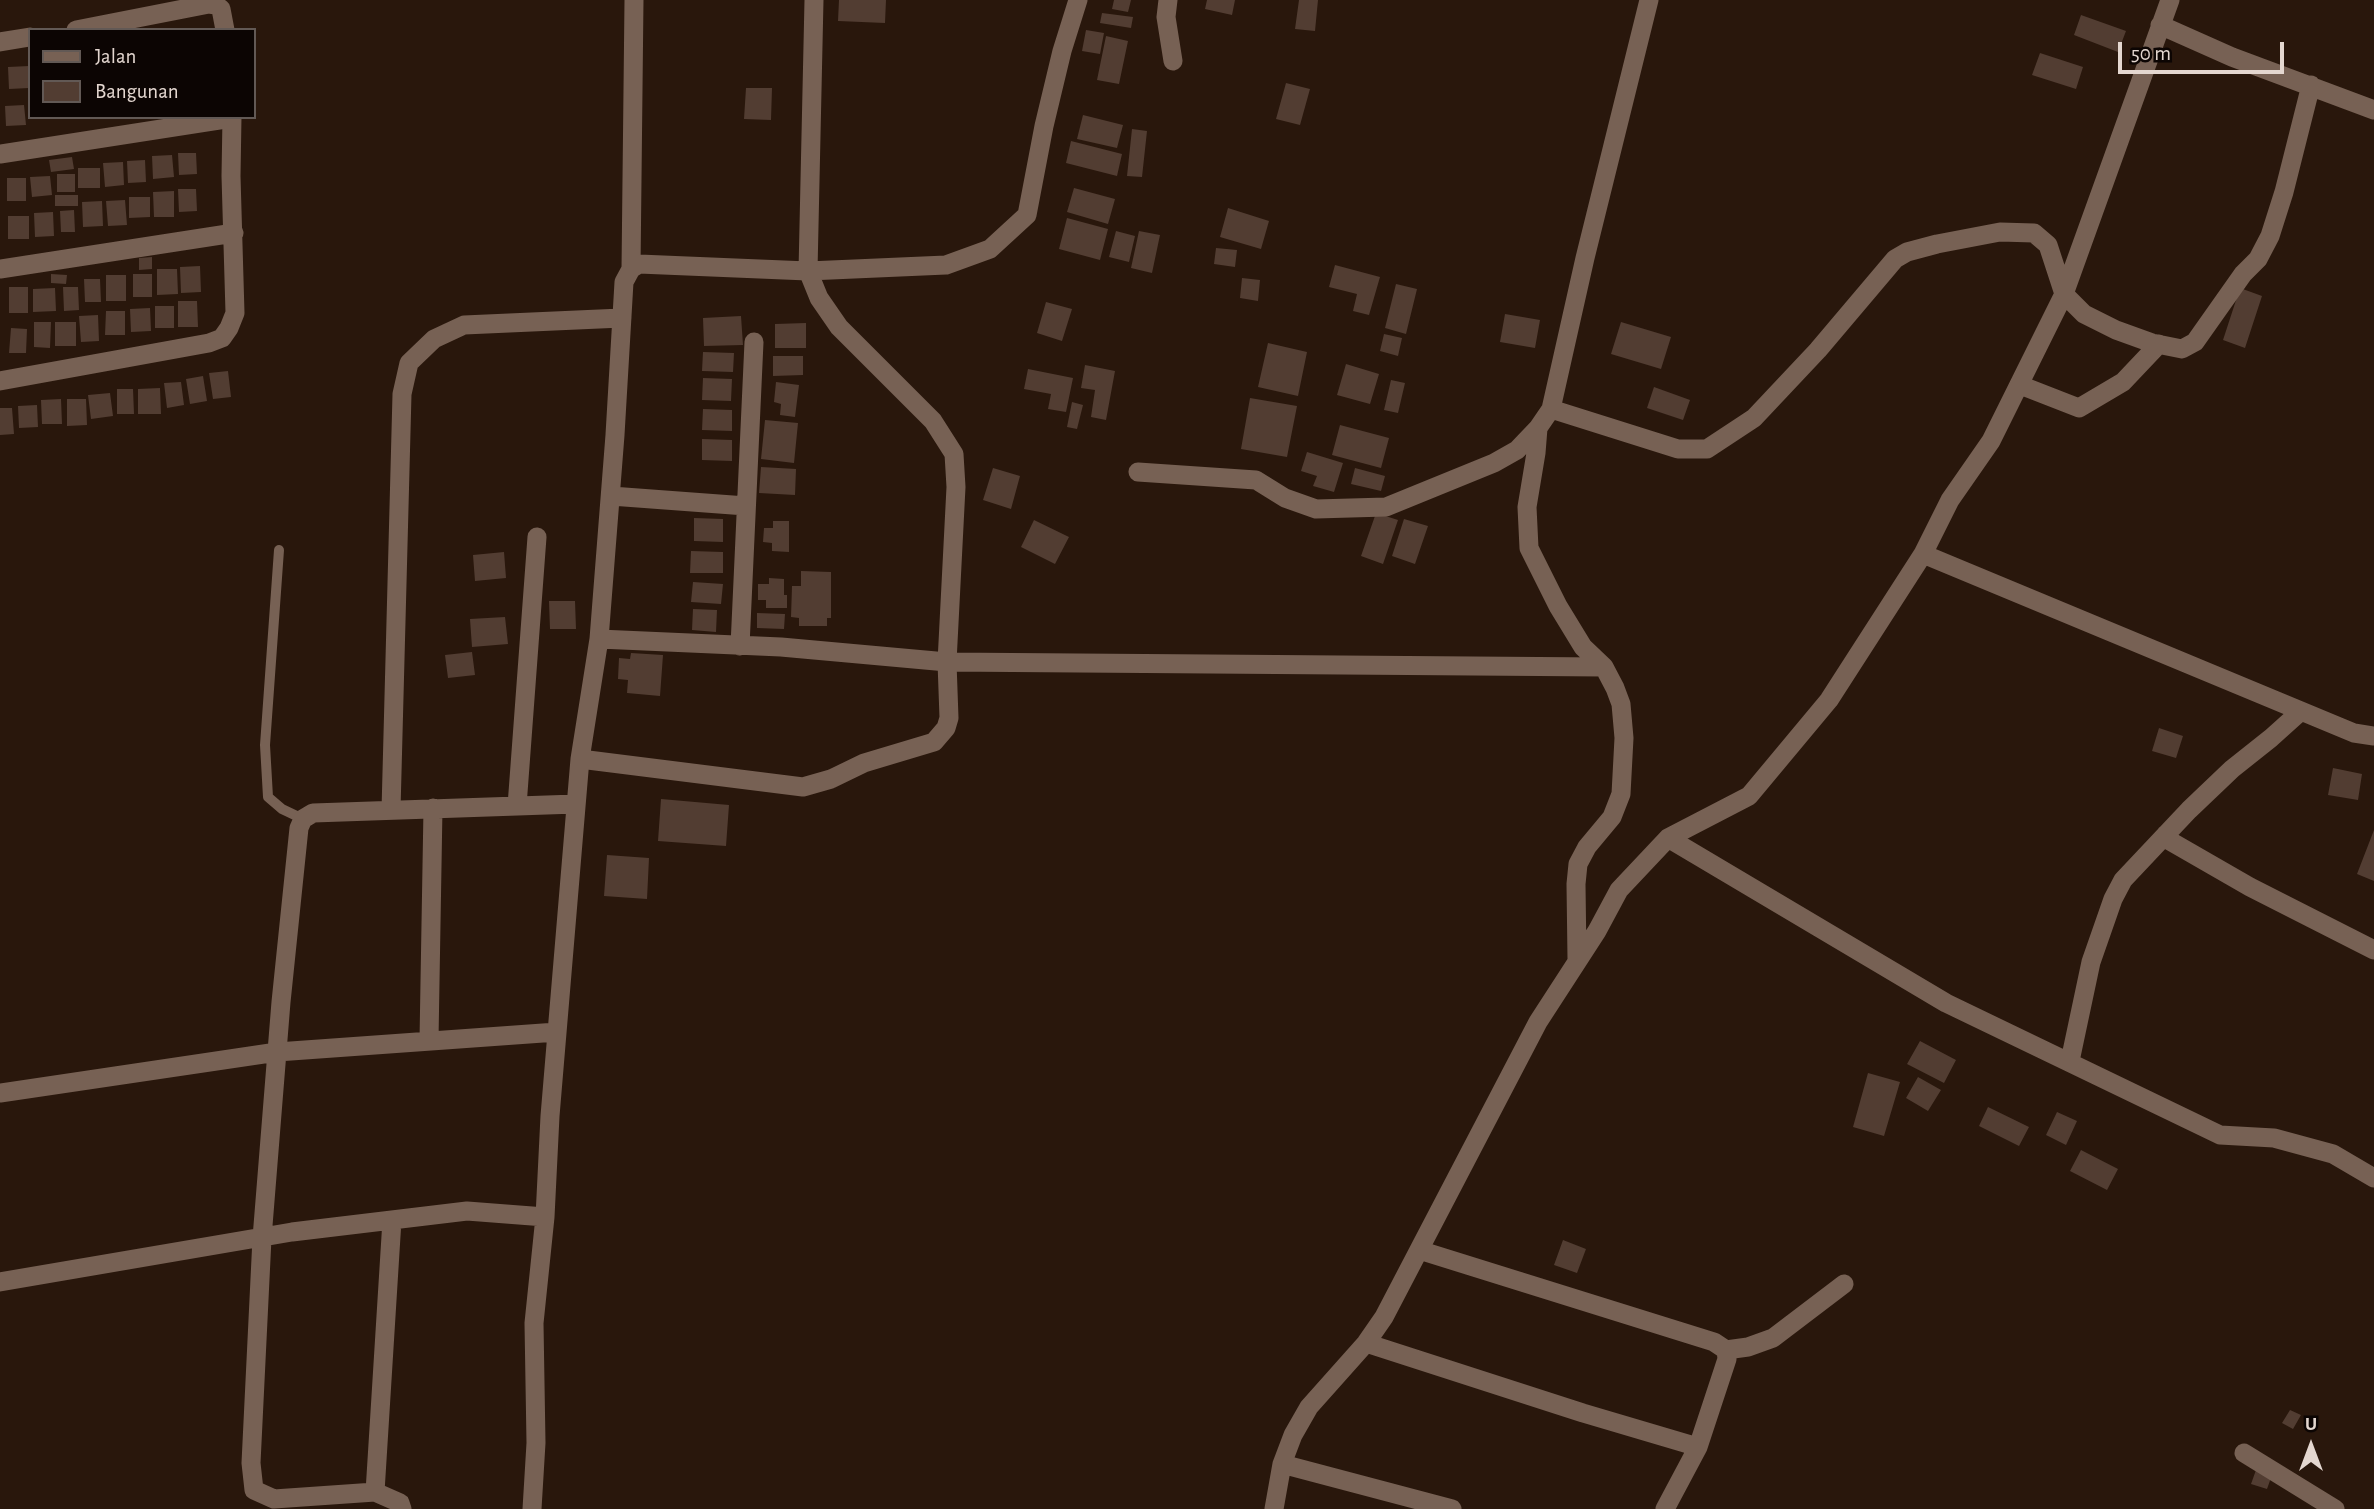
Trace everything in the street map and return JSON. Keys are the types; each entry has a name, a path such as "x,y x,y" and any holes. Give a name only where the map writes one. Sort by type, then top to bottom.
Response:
{"street":[{"path":"531,1509 536,1443 534,1323 545,1217 550,1116 580,759 598,639 611,496 624,282 631,269 634,0"},
{"path":"580,759 803,787 831,779 864,762 934,742 946,728 949,718 947,662 956,487 954,454 933,421 839,327 819,298 808,271 814,0"},
{"path":"631,269 639,264 808,271 946,265 990,249 1027,215 1044,126 1062,51 1078,0"},
{"path":"1168,0 1166,17 1173,61"},
{"path":"1138,472 1256,480 1285,498 1316,509 1386,507 1494,463 1517,450 1538,428 1551,409 1648,0"},
{"path":"1274,1509 1282,1464 1293,1435 1309,1407 1366,1343 1384,1317 1538,1022 1597,931 1619,890 1668,838 1749,796 1829,700 1923,554 1950,500 1992,441 2064,295 2170,0"},
{"path":"86,28 218,2 225,28"},
{"path":"2160,25 2232,57 2374,110"},
{"path":"0,42 28,37"},
{"path":"1551,409 1678,449 1707,449 1754,418 1818,350 1895,259 1908,252 1937,244 2000,232 2034,233 2048,245 2064,295 2094,320 2159,344 2182,349 2195,342 2243,274 2258,259 2270,236 2311,85"},
{"path":"0,154 219,119"},
{"path":"0,382 209,344 222,338 235,313 232,119"},
{"path":"0,268 234,233"},
{"path":"391,810 402,394 409,363 434,339 464,325 622,317"},
{"path":"740,646 754,342"},
{"path":"2020,385 2079,408 2123,382 2159,344"},
{"path":"1538,428 1527,507 1529,548 1558,606 1583,646 1604,667 1621,704 1621,794 1612,817 1587,847 1578,864 1577,959"},
{"path":"611,496 746,506"},
{"path":"517,806 537,537"},
{"path":"1923,554 2354,733 2374,736"},
{"path":"598,639 740,646 947,662 1604,667"},
{"path":"2070,1061 2091,962 2113,899 2123,880 2232,769 2272,738 2301,710"},
{"path":"402,1509 400,1503 375,1492 274,1499 254,1490 251,1463 262,1238 299,828 303,818 313,813 576,804"},
{"path":"429,1040 433,808"},
{"path":"2166,834 2171,841 2250,887 2374,950"},
{"path":"1668,838 1946,1003 2220,1135 2274,1138 2333,1154 2374,1178"},
{"path":"0,1093 277,1052 557,1032"},
{"path":"0,1282 262,1238 467,1211 545,1217"},
{"path":"375,1492 392,1220"},
{"path":"1419,1250 1714,1342 1726,1350 1748,1347 1773,1338 1844,1284"},
{"path":"1366,1343 1698,1447"},
{"path":"1665,1509 1698,1447 1727,1359 1726,1350"},
{"path":"2244,1453 2335,1509"},
{"path":"1282,1464 1404,1502 1452,1509"}],"lane":[{"path":"279,550 265,745 268,797 282,809 303,818"}],"building":[{"path":"839,0 886,0 885,23 838,21"},
{"path":"1114,0 1131,0 1128,12 1112,9"},
{"path":"1207,0 1235,0 1232,15 1205,9"},
{"path":"1299,0 1318,0 1315,31 1295,29"},
{"path":"1102,13 1133,17 1131,28 1100,23"},
{"path":"2081,15 2126,31 2118,52 2074,35"},
{"path":"1086,30 1104,33 1100,54 1082,51"},
{"path":"1106,36 1128,41 1119,84 1097,80"},
{"path":"2040,53 2083,67 2076,89 2032,75"},
{"path":"28,66 28,88 9,89 8,67"},
{"path":"1286,83 1310,89 1300,125 1276,119"},
{"path":"746,88 772,88 771,120 744,119"},
{"path":"24,105 26,125 6,126 5,106"},
{"path":"1083,115 1123,125 1117,148 1077,139"},
{"path":"1132,129 1147,131 1142,177 1127,176"},
{"path":"1071,141 1122,154 1117,176 1066,163"},
{"path":"178,153 196,153 197,174 179,175"},
{"path":"172,155 174,177 153,179 152,156"},
{"path":"72,157 74,169 51,172 49,160"},
{"path":"145,160 146,182 128,183 127,161"},
{"path":"123,162 124,185 105,187 103,163"},
{"path":"78,168 100,168 100,188 78,188"},
{"path":"57,174 75,174 75,192 57,192"},
{"path":"50,176 52,195 32,197 30,177"},
{"path":"7,178 26,178 26,201 7,201"},
{"path":"1074,188 1115,199 1108,224 1067,212"},
{"path":"178,189 196,189 197,211 179,212"},
{"path":"174,191 174,217 154,217 153,192"},
{"path":"55,195 78,195 78,206 55,206"},
{"path":"129,197 150,197 150,217 129,218"},
{"path":"125,200 127,225 108,226 106,201"},
{"path":"102,201 103,226 83,227 82,202"},
{"path":"1228,208 1269,221 1261,249 1220,237"},
{"path":"74,210 75,232 61,232 60,211"},
{"path":"53,212 54,236 35,237 34,213"},
{"path":"8,216 29,216 29,239 8,239"},
{"path":"1067,218 1108,229 1100,260 1059,249"},
{"path":"1116,231 1135,236 1129,262 1109,257"},
{"path":"1139,231 1160,235 1152,273 1131,268"},
{"path":"1216,248 1237,250 1235,267 1214,264"},
{"path":"152,257 152,269 139,270 139,258"},
{"path":"1335,265 1380,277 1369,315 1353,311 1357,294 1329,287"},
{"path":"200,266 201,292 181,293 180,267"},
{"path":"157,269 177,269 178,294 157,295"},
{"path":"51,274 67,275 66,284 51,283"},
{"path":"133,274 152,274 152,297 133,297"},
{"path":"106,275 126,275 126,301 106,301"},
{"path":"1242,278 1260,280 1258,301 1240,298"},
{"path":"84,279 100,279 101,302 85,302"},
{"path":"1396,284 1417,289 1406,334 1385,328"},
{"path":"9,287 28,287 28,313 9,313"},
{"path":"63,287 78,287 79,310 64,311"},
{"path":"55,288 56,311 33,312 33,289"},
{"path":"2240,288 2262,296 2245,348 2223,340"},
{"path":"178,301 197,301 198,327 178,327"},
{"path":"1046,302 1072,309 1062,341 1037,333"},
{"path":"155,306 174,306 174,328 155,328"},
{"path":"150,308 151,331 131,332 130,309"},
{"path":"106,311 125,311 125,335 105,335"},
{"path":"1505,314 1540,320 1535,348 1500,342"},
{"path":"98,315 99,341 81,342 79,316"},
{"path":"741,316 743,345 704,346 703,318"},
{"path":"34,322 51,322 50,348 34,347"},
{"path":"55,322 76,322 76,346 55,346"},
{"path":"1621,322 1671,337 1661,369 1611,354"},
{"path":"806,323 806,348 775,348 775,324"},
{"path":"11,328 27,329 26,353 9,353"},
{"path":"1384,334 1402,338 1398,356 1380,351"},
{"path":"1268,343 1307,352 1298,396 1258,387"},
{"path":"703,352 734,353 733,372 702,371"},
{"path":"773,356 803,356 803,375 773,376"},
{"path":"1346,364 1379,374 1370,404 1337,395"},
{"path":"1085,365 1115,371 1106,420 1091,417 1095,390 1081,388"},
{"path":"1028,369 1073,378 1066,412 1048,409 1051,394 1024,389"},
{"path":"228,371 231,397 213,399 209,373"},
{"path":"203,376 207,401 190,404 186,379"},
{"path":"703,378 732,379 731,401 702,400"},
{"path":"1391,380 1405,383 1398,413 1384,410"},
{"path":"181,382 184,405 167,408 164,383"},
{"path":"776,382 799,385 795,417 780,415 781,404 774,402"},
{"path":"1654,387 1690,400 1683,420 1647,408"},
{"path":"160,388 161,414 138,414 138,389"},
{"path":"117,389 133,389 134,414 117,414"},
{"path":"110,393 113,416 91,419 88,395"},
{"path":"1250,398 1297,406 1287,457 1241,449"},
{"path":"61,399 62,424 42,424 41,400"},
{"path":"67,399 86,399 87,425 67,426"},
{"path":"1072,402 1083,405 1077,429 1067,427"},
{"path":"37,405 38,427 19,428 18,406"},
{"path":"0,408 12,408 14,434 0,435"},
{"path":"703,409 732,410 732,431 702,430"},
{"path":"765,420 798,423 794,463 761,459"},
{"path":"1340,425 1389,438 1381,468 1332,455"},
{"path":"702,439 732,440 732,461 702,460"},
{"path":"1307,452 1343,463 1334,492 1313,486 1317,476 1301,471"},
{"path":"761,467 796,469 795,495 759,493"},
{"path":"993,468 1020,476 1011,509 983,500"},
{"path":"1355,468 1385,476 1381,491 1351,484"},
{"path":"1376,513 1398,520 1383,564 1361,556"},
{"path":"694,518 723,519 723,542 694,541"},
{"path":"1404,519 1428,526 1415,564 1392,556"},
{"path":"1034,520 1069,537 1055,564 1021,547"},
{"path":"773,521 789,521 789,552 772,551 772,543 763,542 764,528 773,528"},
{"path":"691,551 723,552 723,573 690,573"},
{"path":"504,552 506,578 475,581 473,555"},
{"path":"801,571 831,572 831,618 827,618 827,626 799,626 799,618 791,617 792,586 801,586"},
{"path":"769,578 784,579 787,608 766,608 766,600 758,600 758,584 769,584"},
{"path":"693,582 723,584 721,604 691,602"},
{"path":"549,601 575,601 576,629 550,629"},
{"path":"693,609 717,610 716,632 692,630"},
{"path":"757,613 785,614 784,629 757,628"},
{"path":"505,617 508,644 472,647 470,619"},
{"path":"472,652 475,675 448,678 445,655"},
{"path":"631,653 663,655 660,696 627,693 628,680 618,679 619,658 630,659"},
{"path":"2159,728 2183,736 2176,758 2152,751"},
{"path":"2333,768 2362,774 2358,800 2328,795"},
{"path":"661,799 729,805 726,846 658,841"},
{"path":"2374,830 2374,881 2357,874"},
{"path":"607,855 649,858 647,899 604,896"},
{"path":"1920,1041 1956,1060 1944,1083 1907,1064"},
{"path":"1868,1073 1900,1082 1884,1136 1853,1127"},
{"path":"1918,1077 1941,1090 1928,1111 1906,1098"},
{"path":"1988,1107 2029,1127 2019,1146 1979,1126"},
{"path":"2057,1112 2077,1121 2066,1145 2046,1135"},
{"path":"2081,1150 2118,1169 2107,1190 2070,1171"},
{"path":"1563,1240 1586,1249 1577,1273 1554,1265"},
{"path":"2290,1410 2301,1415 2293,1429 2282,1423"},
{"path":"2256,1470 2272,1475 2267,1489 2251,1484"}]}
